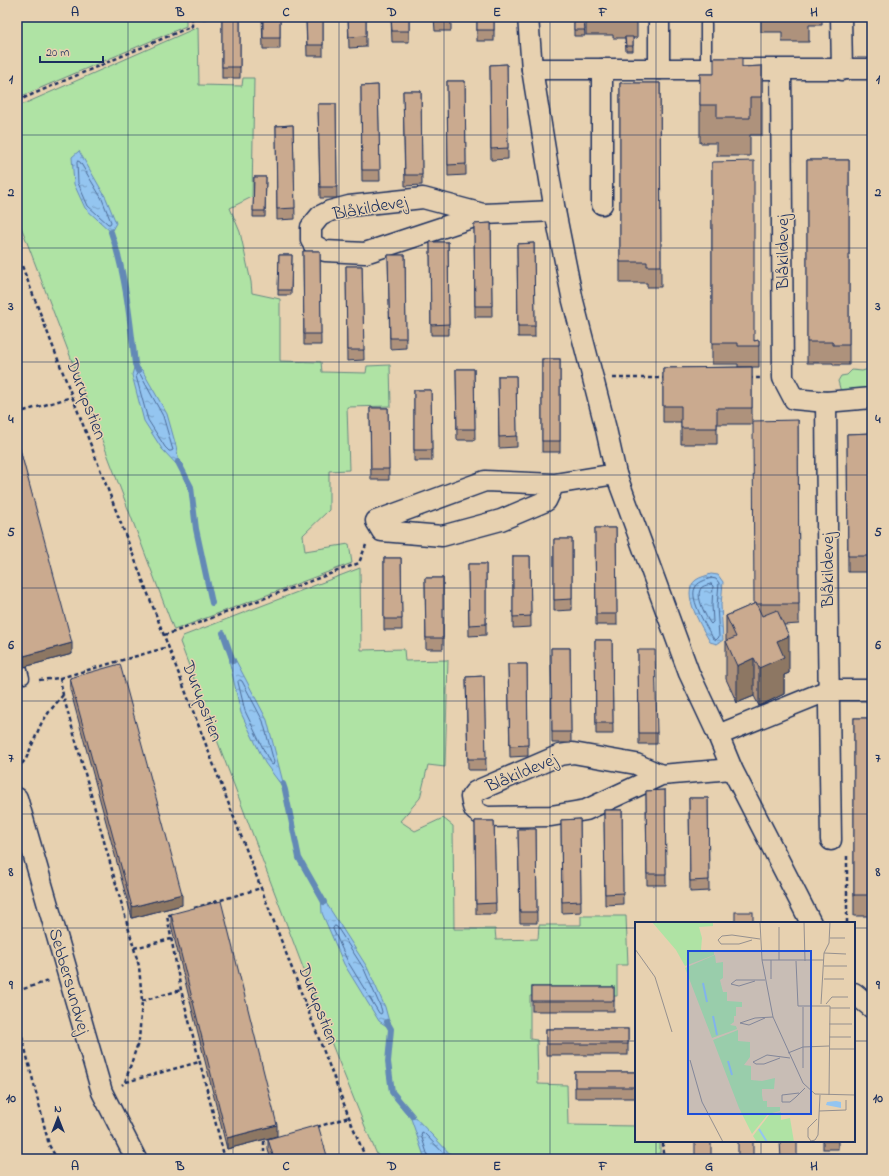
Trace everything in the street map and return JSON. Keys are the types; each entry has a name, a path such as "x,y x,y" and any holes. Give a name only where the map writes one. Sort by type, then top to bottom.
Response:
{"street":[{"path":"528,17 532,69 555,211 573,300 616,474 689,673 732,769 810,922"},
{"path":"659,17 659,69"},
{"path":"841,17 842,70"},
{"path":"532,69 872,70"},
{"path":"602,69 602,204"},
{"name":"Blåkildevej","path":"781,70 783,378 794,399 826,402 872,398"},
{"name":"Blåkildevej","path":"483,214 423,198 349,206 330,211 320,216 311,228 311,240 314,245 325,251 365,252 483,214 555,211"},
{"name":"Blåkildevej","path":"826,402 831,840"},
{"path":"554,484 546,501 501,520 442,536 382,531 376,521 485,481 554,484 616,474"},
{"path":"718,735 829,690 872,690"},
{"name":"Blåkildevej","path":"661,775 636,764 566,753 481,789 475,792 471,797 473,808 479,814 487,817 551,816 586,810 661,775 732,769"},
{"name":"Sebbersundvej","path":"17,798 102,1092 136,1159"},
{"path":"855,994 872,1008"}],"lane":[{"path":"706,24 706,69"},
{"path":"17,651 24,678"}],"path":[{"path":"17,101 192,26 192,17"},
{"name":"Durupstien","path":"17,253 366,1159"},
{"path":"593,378 672,378"},
{"path":"743,378 783,378"},
{"path":"17,413 72,397"},
{"path":"164,635 359,563 376,521"},
{"path":"24,678 41,680 60,678 168,647"},
{"path":"60,678 63,695 139,966 142,1001 139,1040 125,1082 121,1086 102,1092"},
{"path":"17,769 26,759 41,724 63,695"},
{"path":"831,840 847,845 847,922"},
{"path":"189,910 261,888"},
{"path":"174,914 167,916 181,990 225,1159"},
{"path":"134,948 171,939"},
{"path":"17,991 55,979"},
{"path":"142,1001 181,990"},
{"path":"17,1016 49,1144 57,1159"},
{"path":"125,1082 199,1062"},
{"path":"314,1128 349,1117"},
{"path":"264,1159 264,1142 272,1140"},
{"path":"651,1159 663,1155 663,1142"}],"green space":[{"path":"17,17 186,17 186,26 17,98"},
{"path":"198,27 199,85 242,86 243,78 254,78 252,197 230,208 240,232 252,293 280,299 280,361 321,362 322,372 366,373 367,366 390,365 391,406 347,407 349,470 329,471 329,510 303,535 305,551 349,544 352,563 174,630 17,216 17,107"},
{"path":"872,368 872,391 841,392 838,381 841,376 847,375 852,370 862,371"},
{"path":"360,568 361,650 404,649 405,661 448,660 445,767 428,765 420,798 400,821 415,831 443,818 453,826 454,929 495,929 496,940 538,939 539,925 581,925 581,916 626,916 628,965 617,965 617,996 530,996 530,1039 537,1040 538,1084 567,1085 568,1125 635,1126 635,1142 660,1142 660,1153 638,1159 379,1159 333,1047 180,642 183,636"}],"water":[{"path":"79,151 106,198 116,223 111,232 85,208 74,184 72,157"},
{"path":"135,364 142,370 167,414 176,446 180,468 162,449 144,421 132,375"},
{"path":"711,574 718,575 723,582 721,605 723,640 717,644 710,642 702,629 694,611 690,593 691,586 696,580"},
{"path":"229,653 234,657 267,720 285,790 265,763 241,713"},
{"path":"321,895 367,967 385,1007 391,1029 379,1021 344,964 322,913"},
{"path":"408,1110 455,1159 425,1159"}],"building":[{"path":"222,17 240,17 240,67 222,67"},
{"path":"263,17 280,17 280,38 263,38"},
{"path":"306,17 323,17 323,45 307,45"},
{"path":"348,17 366,17 366,36 349,37"},
{"path":"391,17 409,17 409,31 392,31"},
{"path":"435,17 451,17 451,20 435,20"},
{"path":"477,17 494,17 494,30 477,30"},
{"path":"637,17 637,18 613,18"},
{"path":"574,22 584,22 585,30 574,30"},
{"path":"625,37 633,37 633,46 626,46"},
{"path":"714,58 742,58 742,67 762,66 762,97 750,97 750,118 717,118 717,105 700,105 700,74 714,74"},
{"path":"507,64 508,148 491,149 490,65"},
{"path":"447,81 465,81 466,164 448,165"},
{"path":"620,83 660,83 661,266 647,266 647,262 620,262"},
{"path":"378,85 380,170 362,170 361,86"},
{"path":"403,91 421,91 422,175 405,175"},
{"path":"318,104 336,104 337,187 320,187"},
{"path":"293,125 295,208 277,209 276,126"},
{"path":"807,160 849,160 849,345 833,345 833,342 807,342"},
{"path":"754,161 754,341 759,340 759,346 738,346 738,343 712,343 712,162"},
{"path":"254,177 266,177 265,211 253,211"},
{"path":"491,223 492,306 475,306 474,224"},
{"path":"430,242 448,242 449,324 431,325"},
{"path":"534,243 535,326 518,326 517,244"},
{"path":"303,251 320,251 321,334 304,334"},
{"path":"279,255 292,255 291,290 278,290"},
{"path":"388,255 405,255 406,338 390,338"},
{"path":"346,266 362,266 364,350 347,350"},
{"path":"542,359 560,359 560,441 542,441"},
{"path":"752,367 752,408 717,408 717,428 681,428 681,406 663,406 663,368"},
{"path":"456,369 474,369 475,429 457,429"},
{"path":"498,376 516,376 517,436 499,437"},
{"path":"414,390 431,390 432,450 414,450"},
{"path":"370,408 388,408 389,469 371,469"},
{"path":"798,420 799,604 754,604 753,421"},
{"path":"872,433 872,556 848,556 847,434"},
{"path":"17,438 72,643 24,656 17,630"},
{"path":"595,528 616,528 617,614 596,614"},
{"path":"554,539 572,539 572,599 554,600"},
{"path":"513,556 530,556 531,616 513,617"},
{"path":"384,558 401,558 402,619 384,619"},
{"path":"468,564 486,564 486,624 469,625"},
{"path":"425,578 443,578 443,638 426,638"},
{"path":"756,603 762,616 777,610 789,636 777,641 784,657 759,668 754,658 737,666 726,641 736,637 726,616"},
{"path":"595,640 612,640 613,723 596,723"},
{"path":"551,648 570,648 571,732 552,732"},
{"path":"638,650 655,650 657,733 639,733"},
{"path":"120,664 182,894 132,907 70,678"},
{"path":"508,664 527,664 528,745 510,746"},
{"path":"484,676 486,759 468,759 466,677"},
{"path":"854,718 872,718 872,895 854,895"},
{"path":"665,790 666,874 647,874 646,791"},
{"path":"689,798 708,798 709,880 690,881"},
{"path":"604,810 622,810 623,893 605,894"},
{"path":"580,819 581,901 562,902 561,820"},
{"path":"475,821 494,821 496,903 476,904"},
{"path":"518,829 536,829 537,912 520,912"},
{"path":"221,901 277,1125 227,1138 171,914"},
{"path":"735,912 753,912 753,922 735,922"},
{"path":"532,987 614,987 614,1001 532,1001"},
{"path":"546,1029 628,1029 628,1044 546,1044"},
{"path":"575,1072 635,1072 635,1087 575,1087"},
{"path":"318,1125 328,1159 274,1159 268,1139"},
{"path":"695,1142 711,1142 711,1159 695,1159"},
{"path":"738,1142 753,1142 753,1159 738,1159"},
{"path":"780,1142 797,1142 797,1159 781,1159"},
{"path":"820,1156 872,1156 872,1159 820,1159"}],"waterway":[{"path":"111,232 124,281 135,364 138,371"},
{"path":"178,462 191,487 196,529 212,603"},
{"path":"223,633 233,661"},
{"path":"283,784 299,858 324,902"},
{"path":"387,1022 391,1029 388,1062 392,1092 412,1116"}]}
